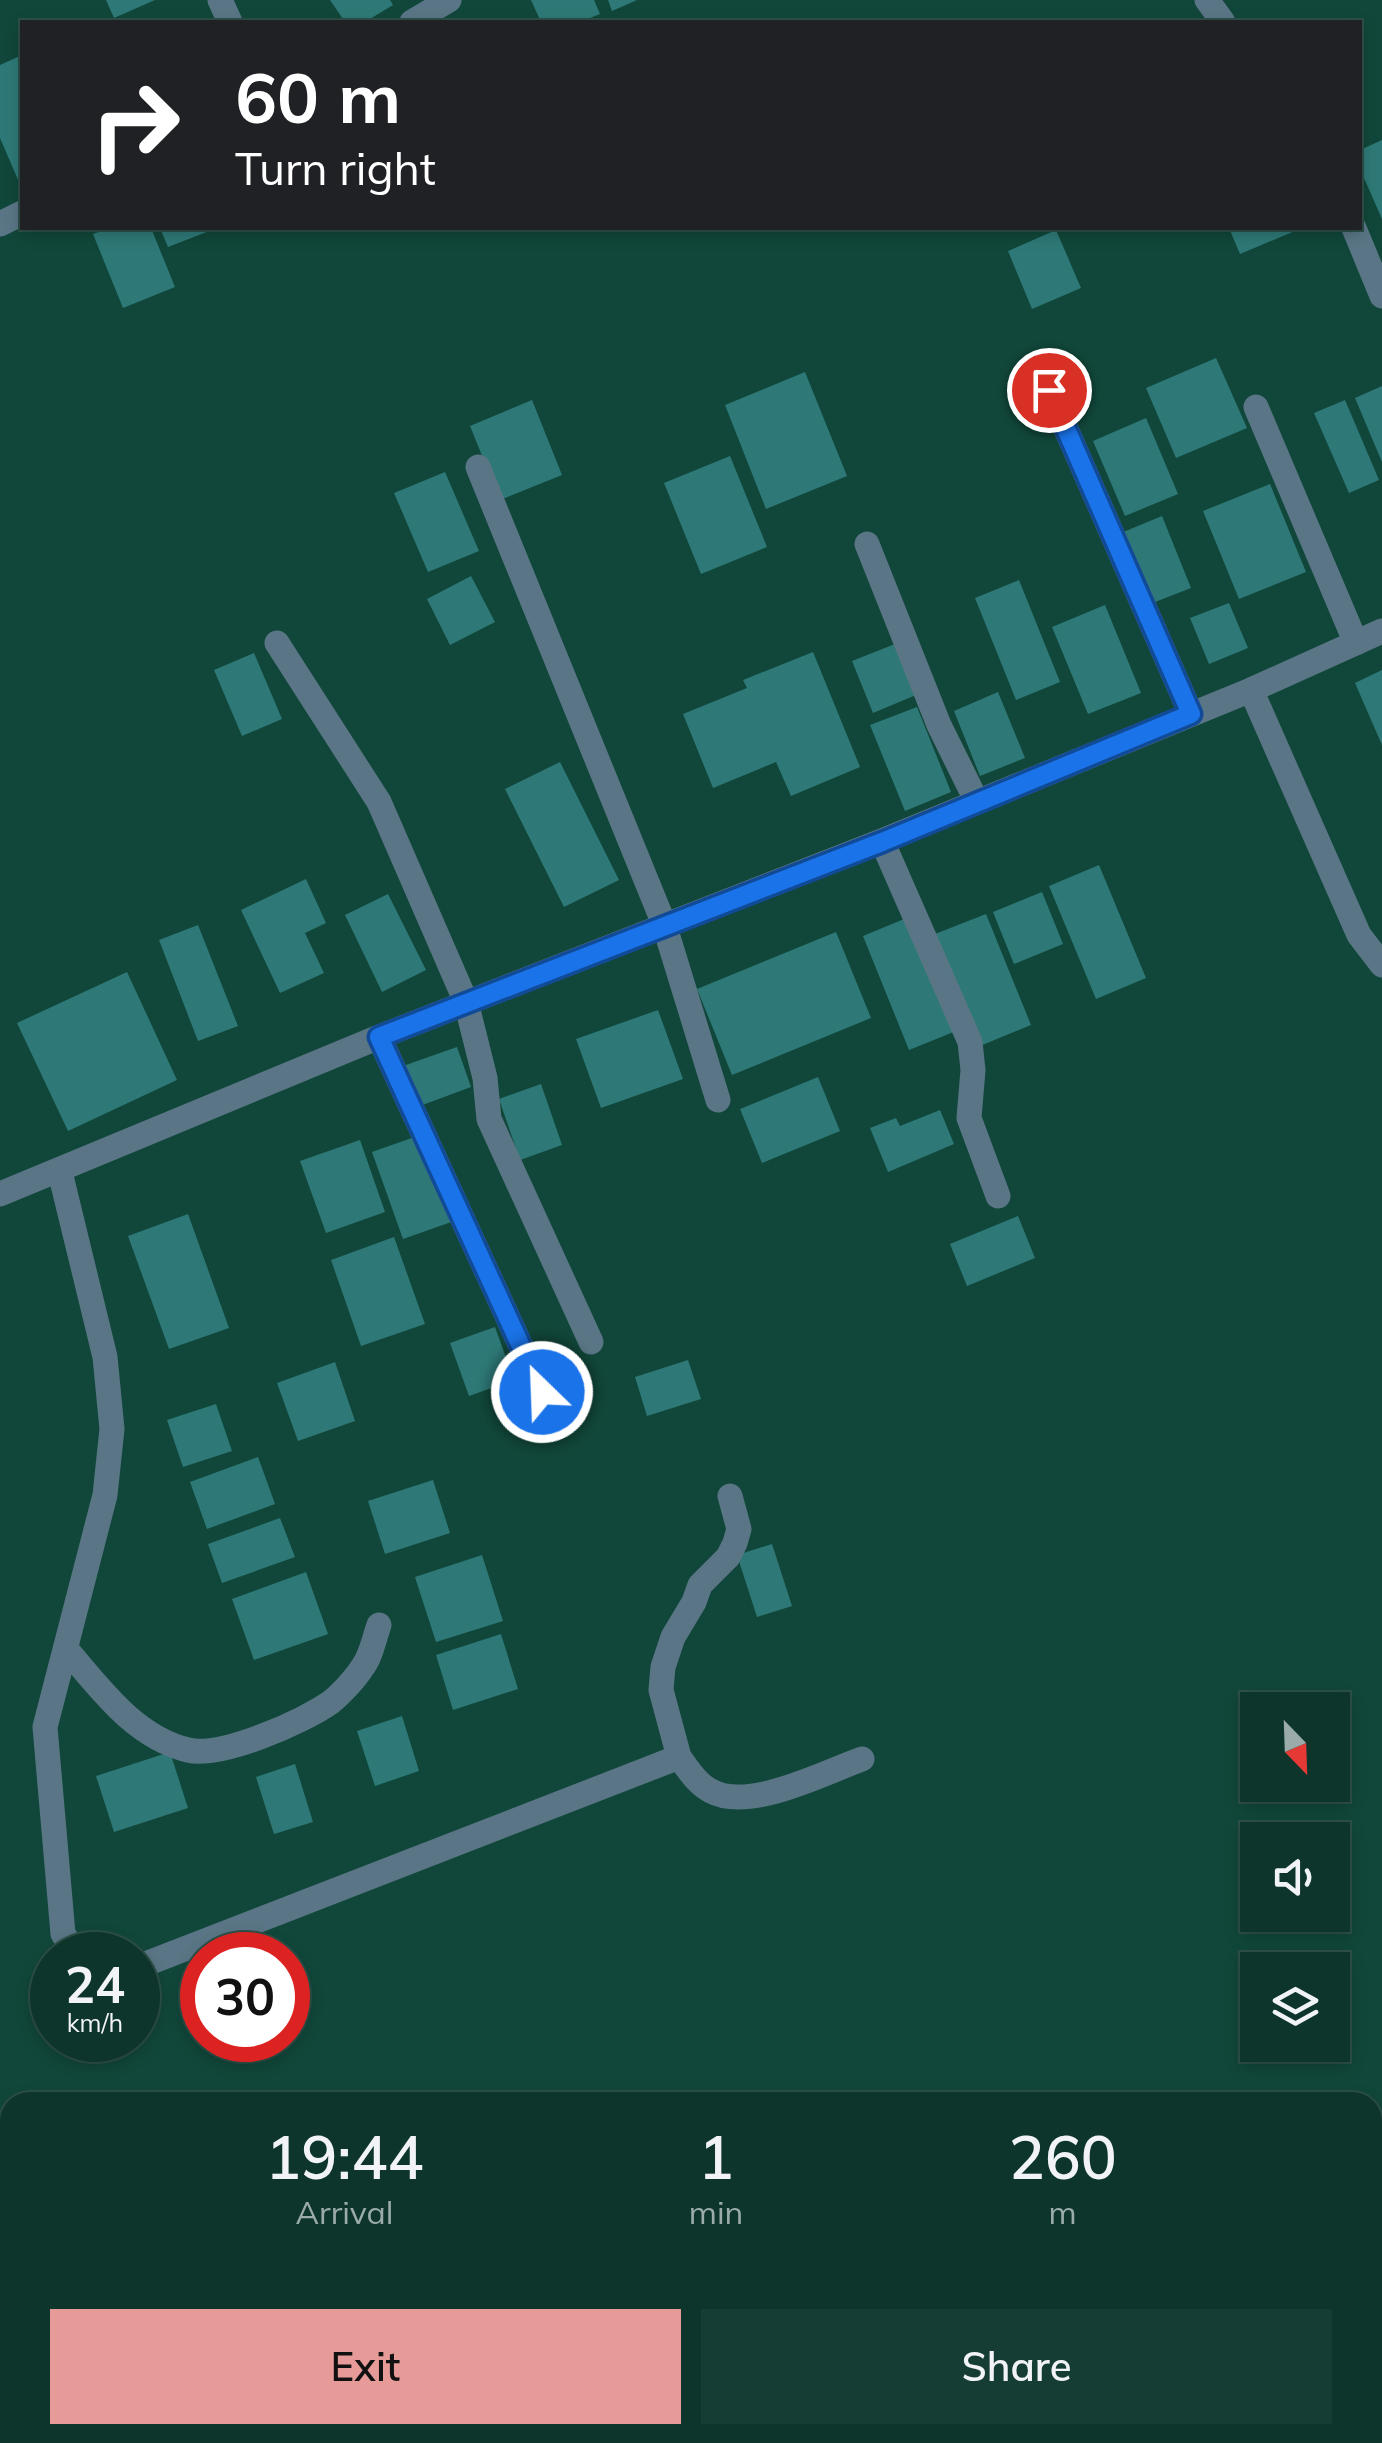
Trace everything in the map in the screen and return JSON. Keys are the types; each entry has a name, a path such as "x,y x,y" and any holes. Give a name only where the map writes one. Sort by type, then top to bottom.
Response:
{"street":[{"path":"415,20 449,0"},
{"path":"1355,230 1382,296"},
{"path":"1049,390 1191,714"},
{"path":"1256,407 1356,643"},
{"path":"478,467 664,924 718,1100"},
{"path":"867,544 939,725 977,802"},
{"path":"0,1194 466,1002 882,842 1250,690 1382,631"},
{"path":"277,643 379,802 466,1002 484,1078 489,1119 591,1342"},
{"path":"1250,690 1359,934 1382,965"},
{"path":"882,842 970,1042 973,1070 969,1118 998,1196"},
{"path":"379,1037 542,1392"},
{"path":"60,1172 105,1357 112,1429 105,1495 44,1738 63,1932"},
{"path":"730,1496 740,1530 735,1543 700,1585 673,1637 663,1667 661,1690 679,1757 708,1790 728,1798 758,1797 862,1759"},
{"path":"66,1649 120,1712 150,1734 188,1750 212,1752 250,1741 332,1701 364,1666 379,1626"},
{"path":"160,1959 679,1757"}],"building":[{"path":"106,0 155,0 114,18"},
{"path":"330,0 390,0 393,5 368,20 344,20"},
{"path":"531,0 594,0 600,14 585,20 540,20"},
{"path":"608,0 637,0 612,11"},
{"path":"20,56 20,184 0,138 0,65"},
{"path":"1382,140 1382,219 1362,174 1362,149"},
{"path":"104,230 152,230 175,287 123,308 93,234"},
{"path":"161,230 212,230 168,247"},
{"path":"1056,230 1081,288 1032,309 1008,251"},
{"path":"1230,230 1297,230 1240,254"},
{"path":"1216,358 1247,428 1176,458 1146,388"},
{"path":"805,372 847,476 766,509 725,405"},
{"path":"1382,386 1382,462 1355,398"},
{"path":"532,400 562,475 500,500 470,426"},
{"path":"1345,400 1379,480 1349,493 1314,413"},
{"path":"1146,418 1178,494 1125,516 1093,441"},
{"path":"730,456 767,547 701,574 664,483"},
{"path":"445,472 479,551 428,572 394,493"},
{"path":"1270,484 1306,572 1239,599 1203,511"},
{"path":"1162,516 1191,588 1150,604 1121,533"},
{"path":"471,576 495,622 450,645 427,599"},
{"path":"1019,580 1060,682 1016,700 975,598"},
{"path":"1229,603 1248,648 1209,664 1190,618"},
{"path":"1105,605 1141,693 1088,714 1052,627"},
{"path":"895,644 916,695 873,713 852,661"},
{"path":"813,652 860,767 791,796 776,762 713,788 683,714 747,688 743,680"},
{"path":"254,653 282,719 242,736 214,670"},
{"path":"1382,670 1382,745 1355,683"},
{"path":"998,692 1025,758 980,776 954,711"},
{"path":"917,707 951,792 905,811 870,725"},
{"path":"560,762 619,880 564,907 505,789"},
{"path":"1099,865 1146,978 1096,999 1049,886"},
{"path":"306,879 326,923 305,933 324,973 280,993 241,910"},
{"path":"1042,892 1063,944 1014,964 993,912"},
{"path":"388,894 426,970 382,992 345,915"},
{"path":"986,914 1031,1025 980,1046 935,934"},
{"path":"909,917 956,1031 909,1050 863,936"},
{"path":"198,925 238,1026 198,1041 159,940"},
{"path":"836,932 871,1018 732,1075 697,989"},
{"path":"127,972 177,1080 68,1131 17,1023"},
{"path":"658,1010 683,1079 601,1108 576,1039"},
{"path":"457,1047 471,1087 417,1107 403,1066"},
{"path":"818,1077 840,1131 762,1163 740,1109"},
{"path":"541,1084 562,1145 520,1160 499,1099"},
{"path":"940,1110 954,1144 888,1172 870,1128 896,1118 900,1126"},
{"path":"423,1134 454,1221 403,1239 372,1152"},
{"path":"360,1140 385,1212 326,1233 300,1161"},
{"path":"188,1214 229,1328 169,1349 128,1236"},
{"path":"1018,1216 1035,1258 967,1286 950,1244"},
{"path":"394,1237 425,1324 361,1346 331,1260"},
{"path":"495,1327 514,1380 469,1396 450,1343"},
{"path":"688,1360 701,1399 647,1416 635,1377"},
{"path":"335,1362 355,1421 298,1441 277,1383"},
{"path":"216,1404 232,1451 183,1467 167,1420"},
{"path":"258,1457 275,1504 207,1529 190,1482"},
{"path":"433,1480 450,1533 385,1554 368,1501"},
{"path":"280,1518 295,1557 222,1583 208,1544"},
{"path":"772,1544 792,1606 757,1617 737,1555"},
{"path":"482,1555 503,1621 436,1642 415,1577"},
{"path":"306,1572 328,1634 254,1660 232,1599"},
{"path":"501,1634 518,1689 453,1710 436,1655"},
{"path":"402,1716 419,1771 375,1786 357,1731"},
{"path":"170,1752 188,1808 114,1832 96,1776"},
{"path":"295,1764 313,1822 274,1834 256,1777"}],"route":[{"path":"542,1392 379,1037 882,842 1191,714 1049,390"}]}
